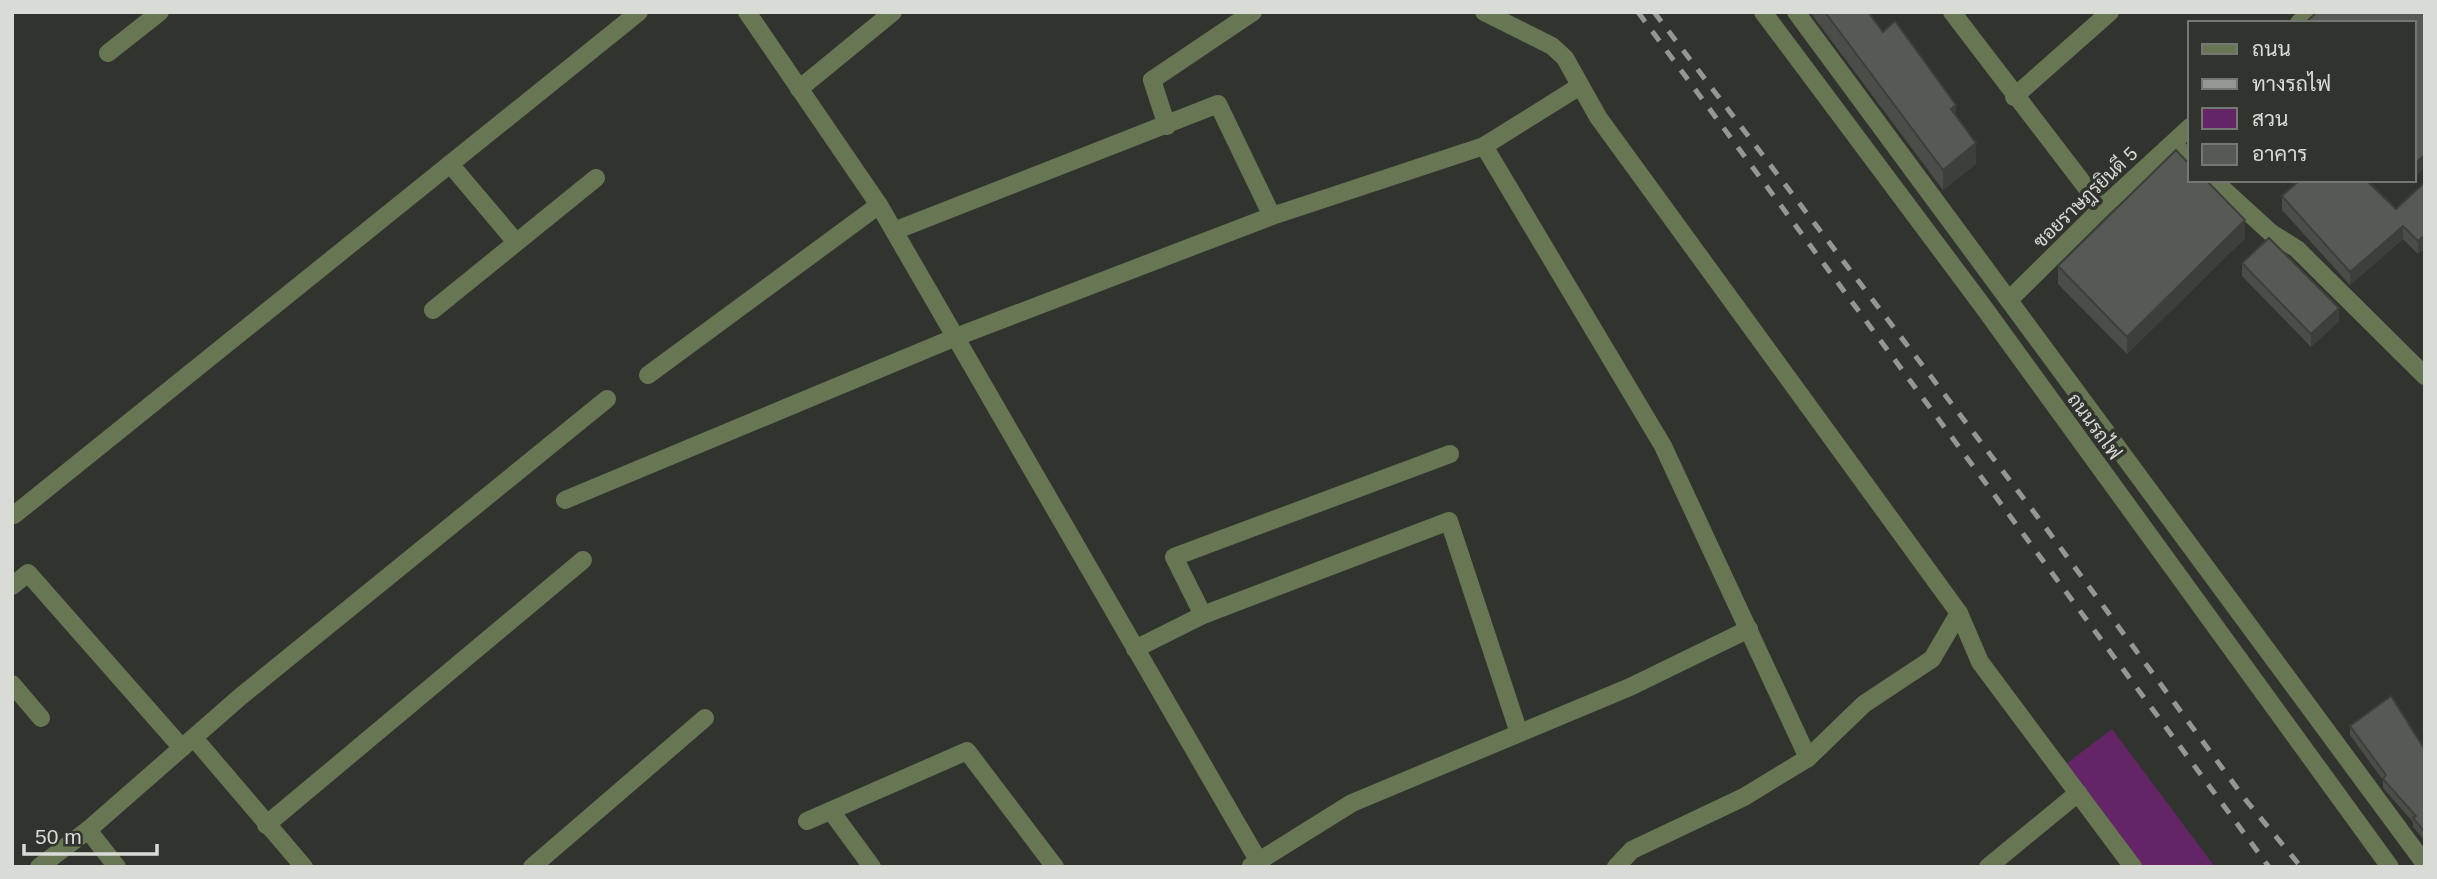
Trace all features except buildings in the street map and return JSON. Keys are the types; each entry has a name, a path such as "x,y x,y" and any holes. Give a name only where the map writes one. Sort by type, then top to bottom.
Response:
{"street":[{"path":"108,53 160,12"},
{"path":"14,515 639,12"},
{"path":"747,12 879,205 1257,865 1352,803 1629,687 1749,629"},
{"path":"799,89 893,12"},
{"path":"1167,125 1152,80 1253,12"},
{"path":"1484,12 1552,46 1565,58 1598,117 1959,612 1980,662 2133,867"},
{"name":"ถนนรถไฟ","path":"1763,12 1869,158 1982,305 2390,867"},
{"name":"ถนนรถไฟ","path":"1796,12 2425,864"},
{"path":"1952,12 2014,97 2102,208"},
{"path":"2014,97 2110,12"},
{"path":"565,500 956,337 1272,216 1484,146 1580,86"},
{"path":"894,231 1218,104 1272,216"},
{"name":"ซอยราษฎรยินดี 5","path":"2010,299 2102,208 2188,129"},
{"path":"1869,158 1892,141"},
{"path":"2173,144 2188,158"},
{"path":"1484,146 1663,446 1808,758"},
{"path":"450,164 515,241"},
{"path":"433,310 596,178"},
{"path":"2215,182 2270,232 2297,249 2425,376"},
{"path":"648,375 879,205"},
{"path":"39,867 88,830 188,743 607,399"},
{"path":"1203,615 1174,557 1450,454"},
{"path":"1135,649 1203,615 1449,521 1519,733"},
{"path":"266,825 583,560"},
{"path":"12,586 29,573 304,867"},
{"path":"1616,867 1632,850 1744,797 1808,758 1864,704 1932,659 1959,612"},
{"path":"12,684 41,718"},
{"path":"532,867 705,718"},
{"path":"807,821 967,751 1055,867"},
{"path":"1988,867 2078,793"},
{"path":"831,811 872,867"},
{"path":"88,830 117,867"}],"green space":[{"path":"2112,729 2215,867 2142,867 2066,764"}],"railway":[{"path":"1638,12 2269,867"},
{"path":"1654,12 2043,524 2245,799 2301,867"}]}
